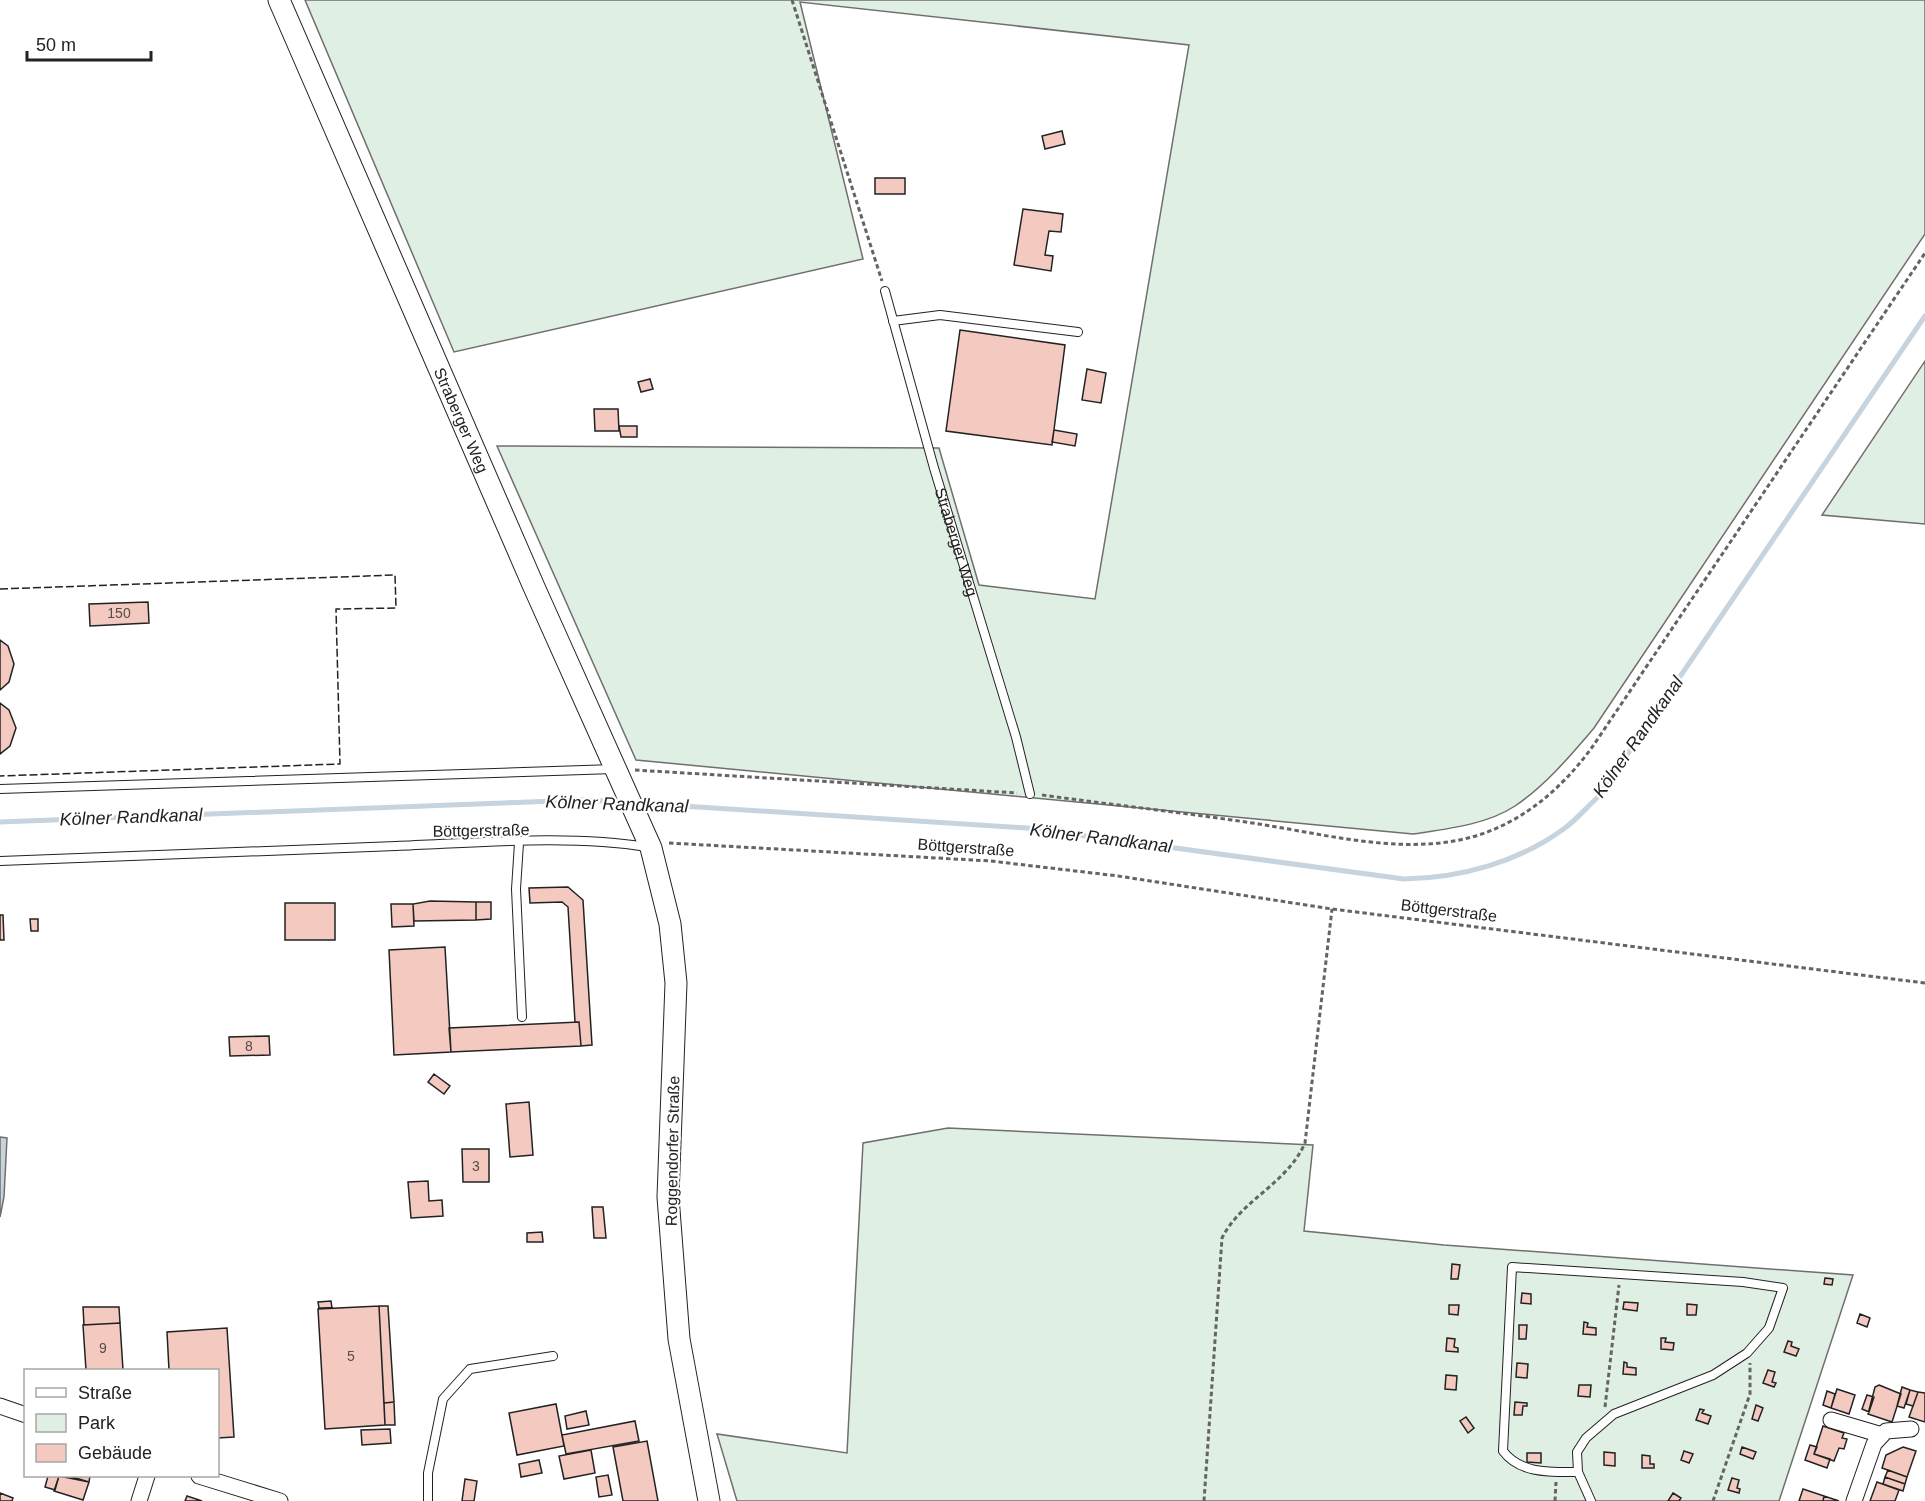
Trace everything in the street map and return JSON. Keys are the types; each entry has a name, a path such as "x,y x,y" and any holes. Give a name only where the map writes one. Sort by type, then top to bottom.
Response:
{"main road":[{"name":"Straberger Weg","path":"279,0 649,842"},
{"name":"Roggendorfer Straße","path":"649,842 670,924 676,982 668,1197 679,1339 709,1501"}],"street":[{"path":"0,1406 24,1414"},
{"path":"1831,1420 1882,1435"},
{"path":"1854,1501 1874,1444 1886,1431 1911,1429"},
{"path":"139,1501 147,1477"},
{"path":"202,1477 280,1501"}],"lane":[{"name":"Straberger Weg","path":"885,291 934,468 1016,737 1030,794"},
{"path":"893,321 940,315 1078,332"},
{"path":"0,789 618,773"},
{"name":"Böttgerstraße","path":"0,861 519,843 649,842"},
{"path":"519,843 516,889 522,1017"},
{"path":"1578,1472 1556,1472 1522,1467 1510,1460 1503,1450 1512,1267 1743,1282 1783,1288 1769,1328 1747,1353 1713,1375 1614,1414 1586,1438 1577,1452 1578,1472 1591,1501"},
{"path":"428,1501 428,1473 443,1399 470,1369 553,1356"}],"path":[{"path":"792,0 885,291"},
{"path":"618,773 1030,794 1361,840 1415,844 1454,841 1482,834 1532,810 1569,778 1593,746 1925,253"},
{"name":"Böttgerstraße","path":"649,842 991,861 1118,876 1332,909 1925,983"},
{"path":"1203,1501 1222,1238 1230,1222 1287,1173 1305,1143 1332,909"},
{"path":"1603,1424 1620,1275"},
{"path":"1713,1501 1750,1394 1752,1370 1747,1353"},
{"path":"1555,1501 1556,1472"}],"green space":[{"path":"305,0 1925,0 1925,234 1594,728 1537,789 1515,806 1491,818 1466,825 1413,834 636,760 497,446 939,448 979,585 1095,599 1189,45 800,2 863,259 454,352"},
{"path":"1925,361 1925,524 1822,515"},
{"path":"948,1128 1313,1145 1304,1231 1444,1245 1853,1275 1779,1501 737,1501 717,1434 847,1453 863,1143"}],"shaded area":[{"path":"0,1137 7,1138 4,1197 0,1217"}],"building":[{"path":"1062,131 1065,144 1045,149 1042,136"},
{"path":"875,178 905,178 905,194 875,194"},
{"path":"1023,209 1063,214 1061,232 1049,231 1045,255 1053,256 1051,271 1014,265"},
{"path":"960,330 1065,345 1052,445 946,431"},
{"path":"1087,369 1106,373 1101,403 1082,400"},
{"path":"650,379 653,389 641,392 638,382"},
{"path":"594,409 618,409 619,431 595,431"},
{"path":"619,426 637,426 637,437 621,437"},
{"path":"1054,430 1077,434 1075,446 1052,442"},
{"path":"148,602 149,623 90,626 89,604"},
{"path":"0,640 8,646 14,664 9,682 0,690"},
{"path":"0,703 9,710 16,728 10,746 0,754"},
{"path":"568,887 583,900 592,1045 581,1046 579,1022 575,1022 568,907 562,902 530,903 529,888"},
{"path":"430,901 476,902 476,920 414,921 413,904"},
{"path":"476,902 491,902 491,919 476,920"},
{"path":"285,903 335,903 335,940 285,940"},
{"path":"391,904 413,904 414,926 392,927"},
{"path":"0,915 3,915 4,940 0,940"},
{"path":"30,919 38,919 38,931 31,931"},
{"path":"445,947 451,1052 394,1055 389,950"},
{"path":"579,1022 581,1046 451,1052 449,1028"},
{"path":"269,1036 270,1055 230,1056 229,1037"},
{"path":"434,1074 450,1086 444,1094 428,1082"},
{"path":"529,1102 533,1155 510,1157 506,1104"},
{"path":"462,1149 489,1149 489,1182 463,1182"},
{"path":"428,1181 429,1201 442,1200 443,1216 411,1218 408,1182"},
{"path":"592,1207 603,1207 606,1238 594,1238"},
{"path":"542,1232 543,1242 527,1242 527,1233"},
{"path":"1452,1264 1460,1265 1458,1279 1451,1279"},
{"path":"1825,1278 1833,1279 1832,1285 1824,1284"},
{"path":"1522,1293 1531,1294 1531,1304 1521,1303"},
{"path":"331,1301 332,1308 319,1308 318,1302"},
{"path":"1624,1302 1638,1303 1637,1311 1623,1309"},
{"path":"1687,1304 1697,1305 1696,1315 1687,1315"},
{"path":"1449,1305 1459,1305 1458,1315 1449,1314"},
{"path":"379,1306 385,1425 325,1429 318,1309"},
{"path":"379,1306 388,1306 394,1402 384,1403"},
{"path":"83,1307 119,1307 120,1323 84,1325"},
{"path":"1860,1314 1870,1318 1867,1327 1857,1323"},
{"path":"1584,1322 1588,1323 1587,1327 1596,1328 1596,1335 1583,1334"},
{"path":"120,1323 123,1369 86,1369 83,1325"},
{"path":"1519,1325 1527,1325 1526,1339 1519,1339"},
{"path":"227,1328 234,1437 219,1438 219,1369 169,1369 167,1332"},
{"path":"1447,1338 1455,1339 1454,1347 1458,1348 1458,1352 1446,1351"},
{"path":"1661,1338 1666,1338 1665,1342 1674,1343 1673,1350 1661,1349"},
{"path":"1788,1341 1792,1342 1791,1346 1799,1349 1796,1356 1784,1352"},
{"path":"1624,1362 1627,1363 1627,1367 1636,1368 1636,1375 1623,1374"},
{"path":"1517,1363 1528,1364 1527,1378 1516,1377"},
{"path":"1768,1370 1775,1372 1772,1382 1776,1383 1774,1387 1763,1383"},
{"path":"1446,1375 1457,1376 1456,1390 1445,1389"},
{"path":"1579,1385 1591,1385 1590,1397 1578,1396"},
{"path":"1879,1385 1901,1394 1892,1422 1868,1414 1875,1387"},
{"path":"1902,1387 1910,1390 1904,1408 1897,1406"},
{"path":"1837,1389 1855,1395 1849,1414 1831,1408"},
{"path":"1910,1390 1918,1392 1913,1406 1906,1404"},
{"path":"1827,1391 1835,1394 1831,1408 1823,1405"},
{"path":"1918,1392 1925,1393 1925,1422 1909,1417"},
{"path":"1867,1395 1874,1397 1869,1412 1862,1409"},
{"path":"394,1402 395,1425 385,1425 384,1403"},
{"path":"1515,1402 1527,1403 1527,1406 1523,1406 1522,1415 1514,1415"},
{"path":"556,1404 564,1446 517,1455 509,1413"},
{"path":"1756,1405 1763,1408 1758,1421 1752,1419"},
{"path":"1700,1409 1704,1410 1702,1413 1711,1416 1708,1424 1696,1420"},
{"path":"586,1411 589,1425 567,1429 565,1416"},
{"path":"1466,1417 1474,1428 1468,1433 1460,1421"},
{"path":"635,1421 639,1441 566,1454 562,1435"},
{"path":"1823,1426 1844,1433 1842,1438 1847,1439 1844,1449 1839,1448 1834,1461 1814,1454"},
{"path":"390,1429 391,1443 362,1445 361,1430"},
{"path":"647,1441 658,1501 623,1501 613,1447"},
{"path":"1810,1445 1817,1447 1814,1454 1830,1459 1827,1468 1805,1460"},
{"path":"1742,1447 1756,1452 1753,1459 1740,1454"},
{"path":"1903,1447 1916,1451 1907,1477 1882,1468 1886,1455"},
{"path":"591,1450 595,1473 564,1479 559,1456"},
{"path":"1684,1451 1693,1454 1689,1463 1681,1460"},
{"path":"1604,1452 1615,1453 1615,1466 1604,1465"},
{"path":"1527,1453 1541,1453 1541,1463 1527,1462"},
{"path":"1642,1455 1650,1456 1650,1464 1654,1464 1654,1468 1642,1468"},
{"path":"539,1460 542,1473 521,1477 519,1464"},
{"path":"1888,1470 1907,1477 1905,1484 1885,1477"},
{"path":"608,1475 612,1495 599,1497 596,1477"},
{"path":"48,1477 59,1477 55,1490 45,1487"},
{"path":"59,1477 89,1482 83,1500 54,1491"},
{"path":"72,1477 90,1477 89,1482"},
{"path":"1885,1477 1905,1484 1903,1491 1883,1484"},
{"path":"1732,1478 1739,1480 1737,1488 1740,1489 1739,1493 1728,1490"},
{"path":"465,1479 477,1481 474,1501 462,1501"},
{"path":"1877,1482 1899,1490 1895,1501 1870,1501"},
{"path":"1803,1489 1824,1496 1823,1501 1799,1501"},
{"path":"0,1493 13,1498 12,1501 0,1501"},
{"path":"1673,1493 1681,1498 1679,1501 1668,1501"},
{"path":"187,1496 202,1501 185,1501"},
{"path":"1824,1496 1839,1501 1823,1501"}],"waterway":[{"name":"Kölner Randkanal","path":"636,803 1027,828 1404,879 1447,875 1509,859 1565,828 1599,796 1925,316"},
{"name":"Kölner Randkanal","path":"0,822 584,800 624,802"}],"fence":[{"path":"0,589 395,575 396,608 336,609 340,764 0,776"}]}
